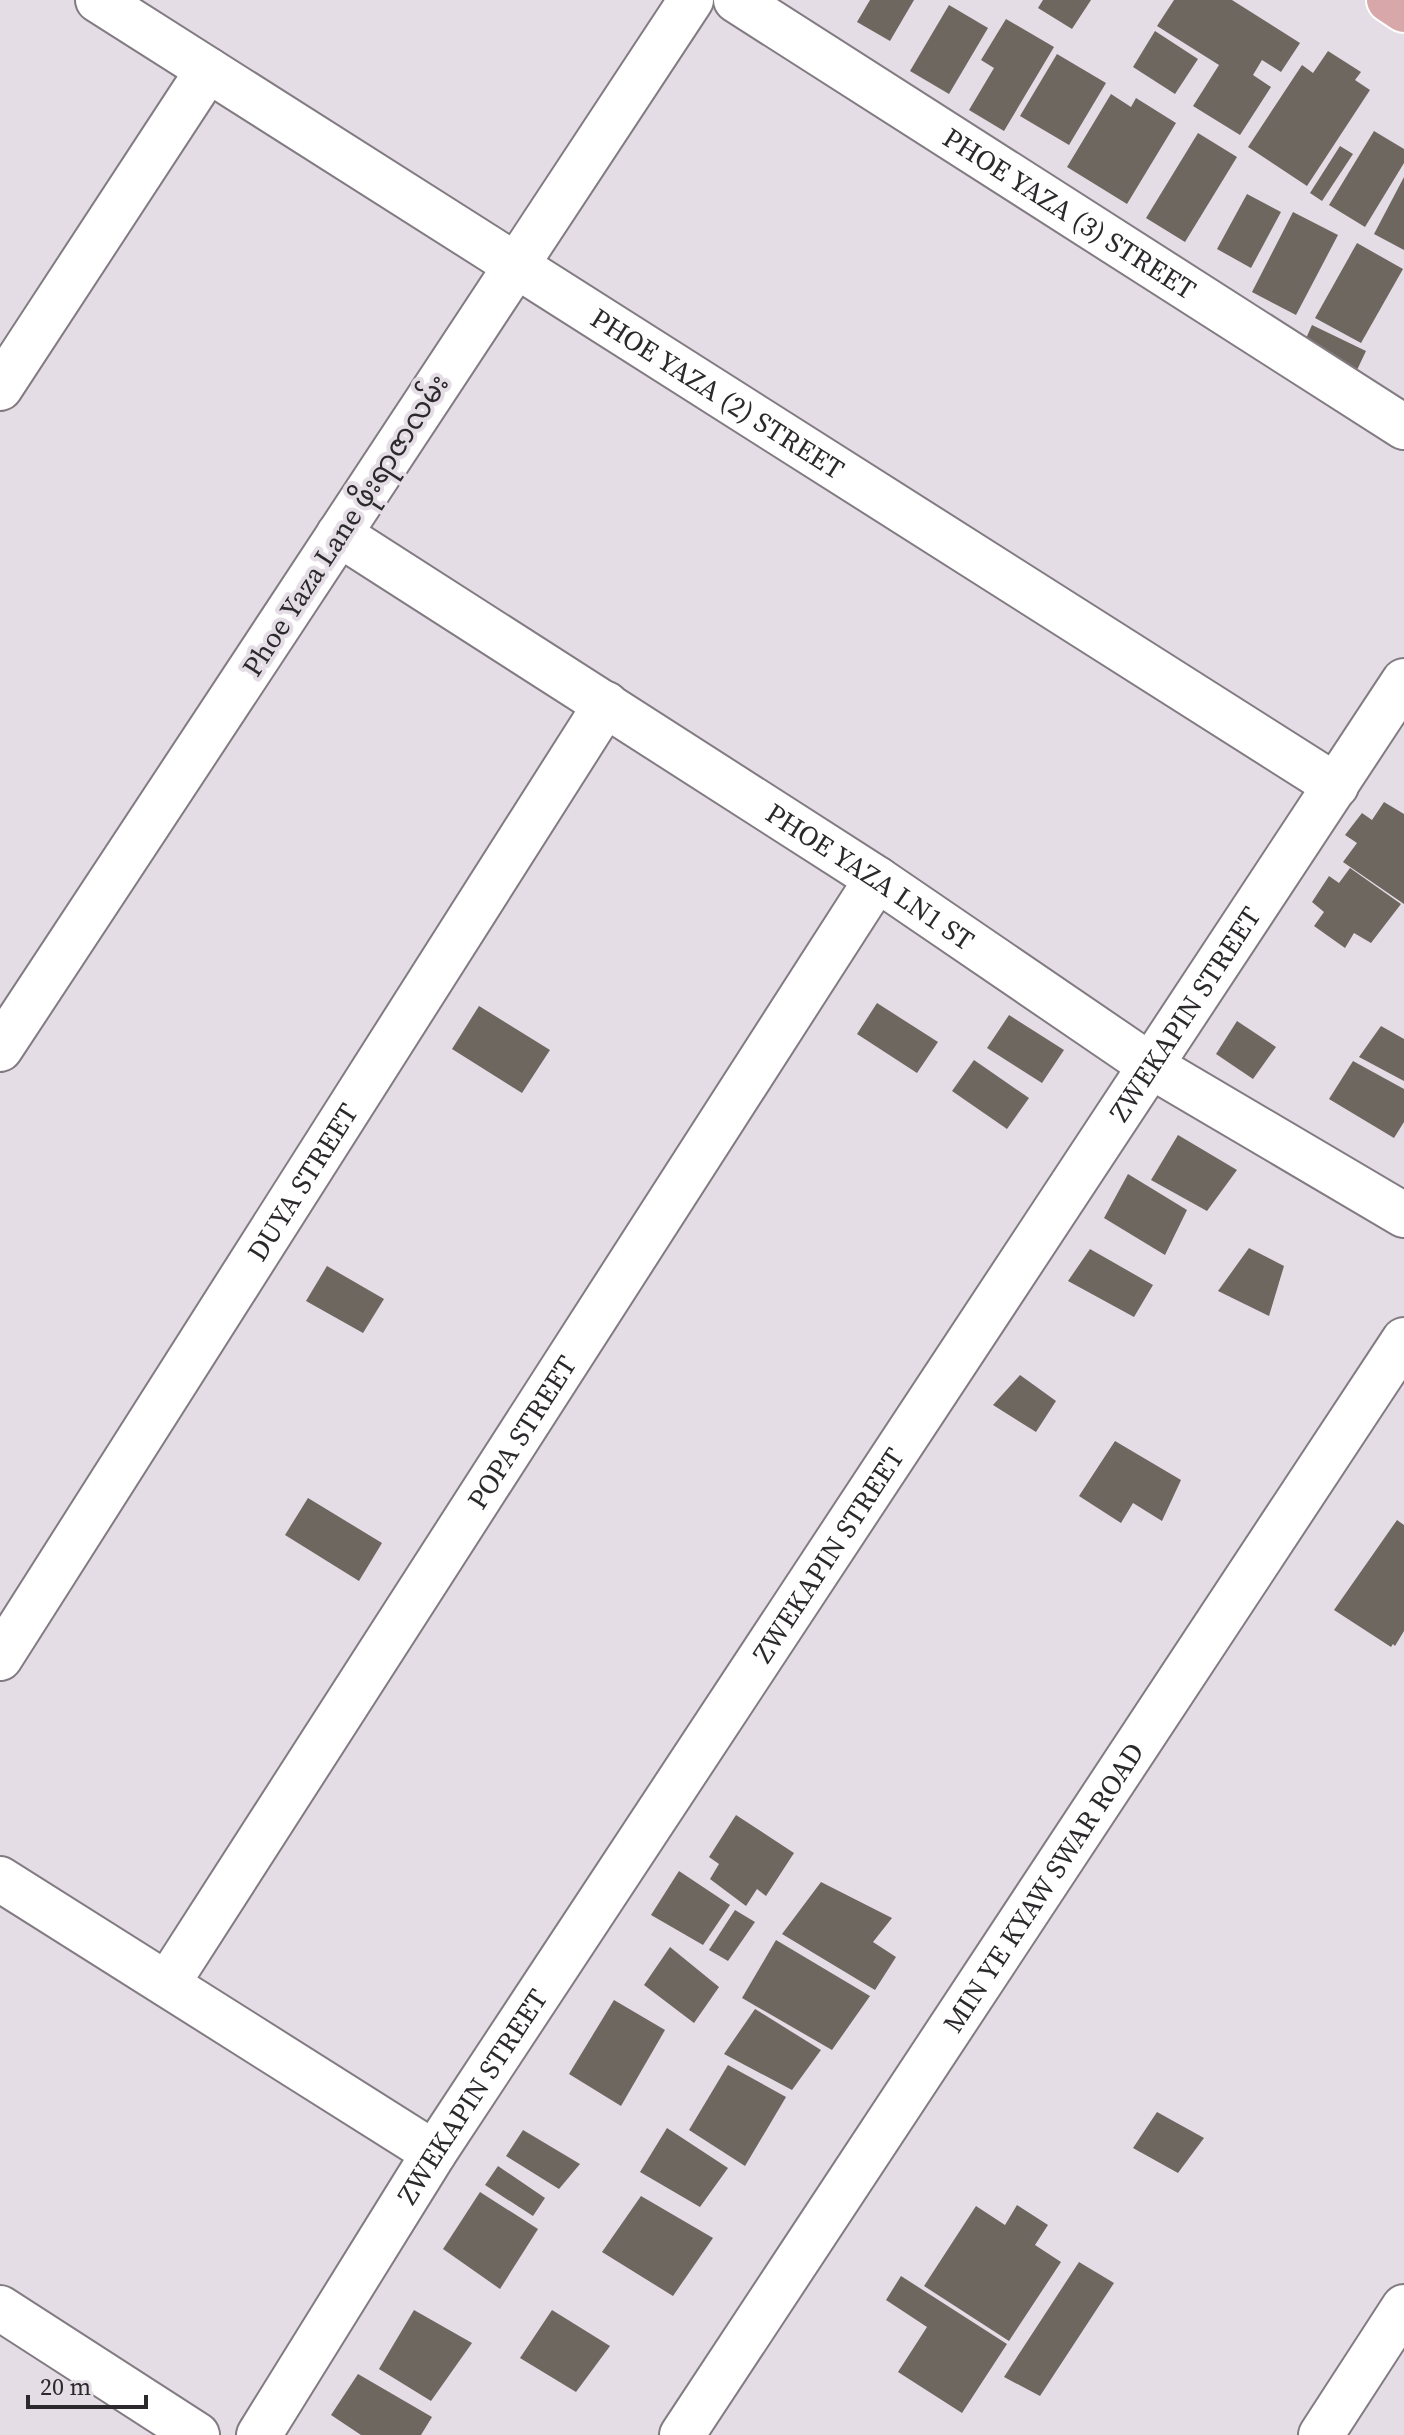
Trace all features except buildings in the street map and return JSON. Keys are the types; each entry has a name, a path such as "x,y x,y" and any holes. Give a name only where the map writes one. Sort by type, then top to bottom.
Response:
{"main road":[{"path":"1389,0 1404,10"}],"street":[{"name":"PHOE YAZA (2) STREET","path":"98,0 1336,786"},
{"name":"Phoe Yaza Lane ဖိုးရာဇာလမ်း","path":"0,1049 691,0"},
{"name":"PHOE YAZA (3) STREET","path":"736,0 1404,427"},
{"path":"0,388 208,70"},
{"name":"PHOE YAZA LN1 ST","path":"339,534 877,879 1151,1066 1404,1215"},
{"name":"ZWEKAPIN STREET","path":"259,2435 434,2153 1404,681"},
{"name":"DUYA STREET","path":"0,1658 606,704"},
{"name":"POPA STREET","path":"167,1984 877,879"},
{"name":"MIN YE KYAW SWAR ROAD","path":"682,2435 1404,1340"},
{"path":"0,1879 434,2153"},
{"path":"1321,2435 1404,2307"},
{"path":"0,2308 197,2435"}]}
